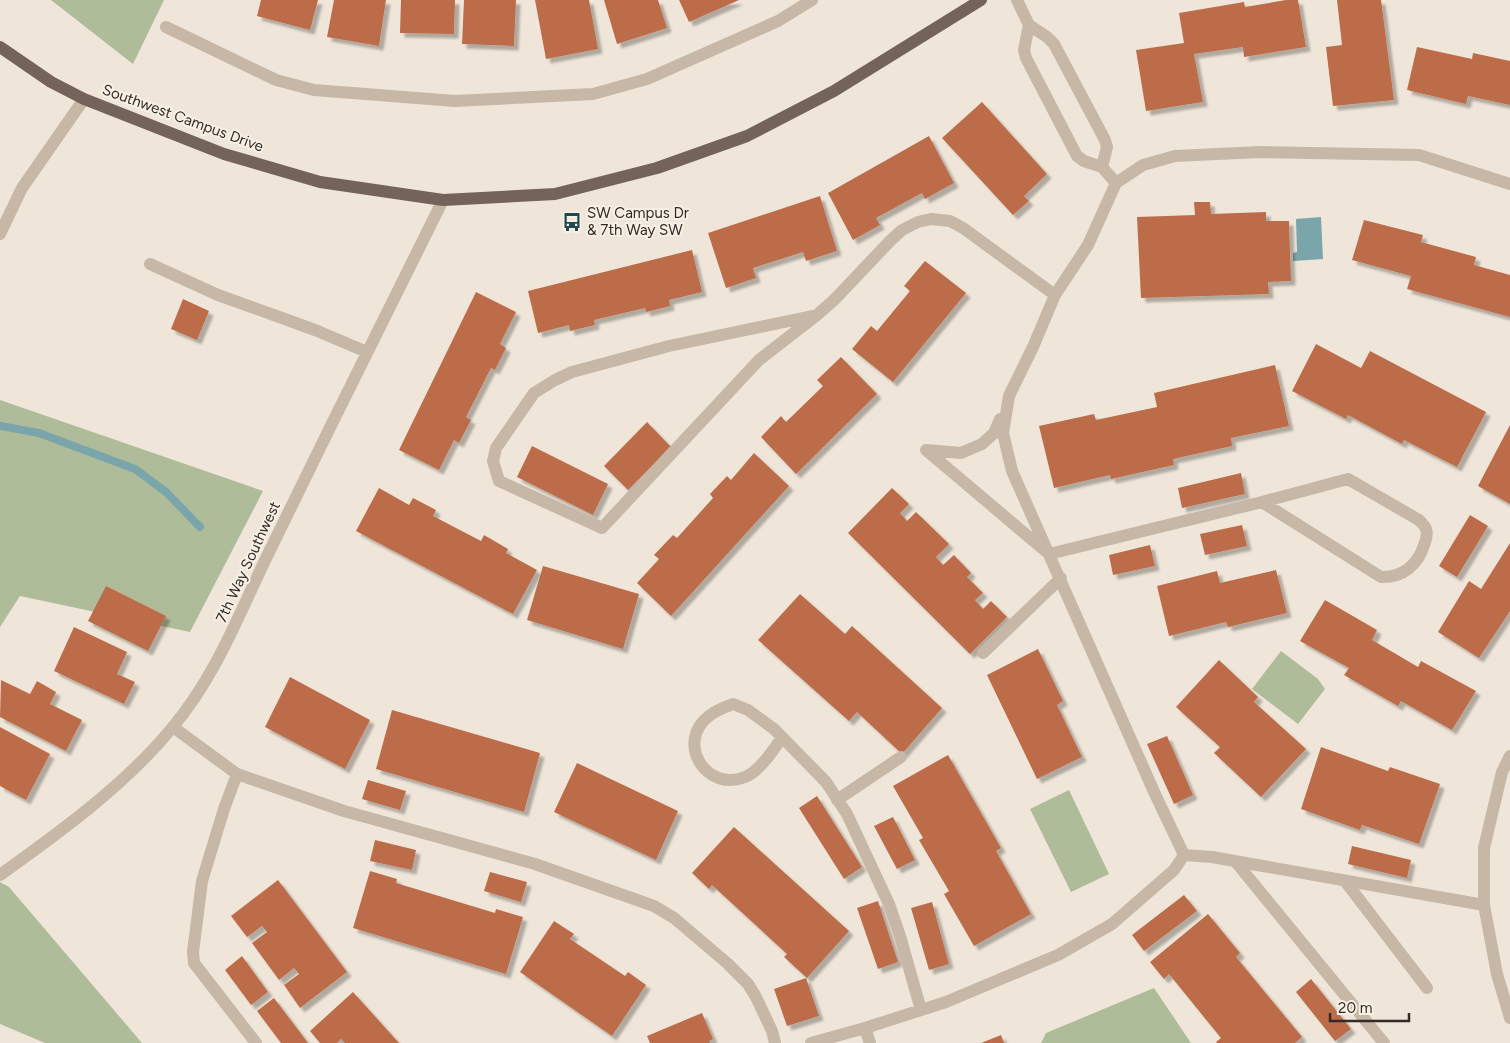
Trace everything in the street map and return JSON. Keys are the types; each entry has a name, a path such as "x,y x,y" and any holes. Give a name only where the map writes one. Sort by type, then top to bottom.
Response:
{"main road":[{"name":"Southwest Campus Drive","path":"0,47 51,82 84,98 224,154 320,182 443,200 555,194 657,168 747,136 834,91 981,0"}],"street":[{"path":"166,27 276,80 314,90 455,101 593,94 646,79 778,21 812,0"},
{"path":"1017,0 1029,25 1048,37 1054,44 1105,140 1106,147 1102,167"},
{"path":"1029,25 1024,50 1026,58 1077,156 1084,161 1102,167 1116,183"},
{"path":"0,234 22,188 84,98"},
{"path":"1049,554 926,450 961,453 982,444 994,433 1055,295 1088,245 1116,183 1143,165 1175,156 1260,152 1419,155 1510,184"},
{"name":"7th Way Southwest","path":"0,875 53,837 139,765 173,727 213,669 232,634 267,555 443,200"},
{"path":"817,315 669,346 572,372 554,380 534,393 496,448 494,461 499,481 602,528 760,360 817,315 902,230 918,222 931,219 950,221 963,228 1055,295"},
{"path":"150,264 218,295 315,330 367,352"},
{"path":"1010,396 1003,433 1012,470 1155,794 1184,854"},
{"path":"1049,554 1348,479 1419,520 1426,530 1426,539 1422,553 1412,566 1392,578 1381,577 1262,502"},
{"path":"983,653 1060,578"},
{"path":"782,738 757,768 746,776 731,780 715,777 703,769 695,755 694,742 697,730 707,716 733,704 748,710 782,738 826,782 847,814 889,904 921,1010"},
{"path":"173,727 237,774 344,810 535,864 654,906 674,918 727,963 748,984 772,1031 775,1043"},
{"path":"1510,756 1502,772 1484,848 1484,905 1497,974 1510,1018"},
{"path":"837,800 901,757"},
{"path":"237,774 202,881 193,952 194,962 256,1043"},
{"path":"1184,854 1235,861 1484,905"},
{"path":"811,1043 946,1002 1058,955 1112,924 1174,870 1184,854"},
{"path":"1235,861 1384,1043"},
{"path":"1345,880 1427,988"},
{"path":"865,1028 870,1043"}],"green space":[{"path":"51,0 164,0 133,64"},
{"path":"0,400 263,491 190,632 20,596 0,627"},
{"path":"1281,651 1318,679 1325,689 1298,724 1252,689"},
{"path":"1069,790 1109,874 1071,892 1030,809"},
{"path":"0,882 9,887 142,1043 45,1043 0,1024"},
{"path":"1154,988 1191,1043 1041,1043 1046,1033"}],"water":[{"path":"1321,217 1323,259 1293,261 1293,253 1297,252 1296,219"}],"building":[{"path":"261,0 318,0 310,30 257,16"},
{"path":"334,0 386,0 379,46 327,37"},
{"path":"401,0 455,0 454,34 400,33"},
{"path":"464,0 516,0 514,46 462,44"},
{"path":"535,0 589,0 598,49 546,59"},
{"path":"604,0 658,0 667,28 617,44"},
{"path":"679,0 739,0 689,22"},
{"path":"1286,0 1298,0 1306,47 1244,57 1243,47 1194,54 1203,102 1146,111 1136,50 1184,43 1179,13 1244,2 1245,7"},
{"path":"1337,0 1381,0 1394,100 1333,106 1326,47 1342,45"},
{"path":"1417,47 1472,59 1473,53 1510,61 1510,105 1468,96 1466,104 1407,90"},
{"path":"982,102 1047,174 1024,196 1029,201 1013,215 942,138"},
{"path":"929,136 954,183 925,199 922,193 876,218 880,225 853,240 828,193"},
{"path":"820,196 837,251 806,261 803,252 753,268 756,278 726,288 708,233"},
{"path":"1194,202 1210,202 1211,214 1266,212 1266,221 1289,221 1291,281 1268,282 1269,294 1141,298 1137,217 1195,215"},
{"path":"1364,220 1423,235 1421,242 1476,257 1474,265 1510,275 1510,317 1407,289 1411,276 1352,260"},
{"path":"692,250 702,292 669,300 670,306 646,312 645,308 594,320 595,325 570,331 569,325 538,333 528,291"},
{"path":"925,261 966,293 893,382 852,349 871,326 877,331 910,291 904,286"},
{"path":"476,292 516,312 500,344 506,348 495,370 491,368 466,417 471,420 459,443 454,440 439,470 399,450"},
{"path":"183,299 209,311 197,340 171,329"},
{"path":"1316,344 1361,368 1370,351 1486,412 1457,467 1404,440 1402,444 1348,415 1346,419 1292,391"},
{"path":"841,357 877,394 796,474 761,437 781,416 786,422 823,386 817,380"},
{"path":"1275,365 1289,426 1231,438 1232,446 1173,459 1174,465 1111,479 1110,475 1054,488 1039,426 1094,414 1096,420 1157,407 1154,393"},
{"path":"647,422 671,447 628,490 604,466"},
{"path":"1510,425 1510,504 1478,486"},
{"path":"532,446 608,484 593,515 517,477"},
{"path":"754,453 789,486 671,616 637,583 659,559 654,555 673,535 677,538 713,498 710,494 727,476 731,480"},
{"path":"1241,473 1245,494 1182,508 1178,488"},
{"path":"379,488 409,505 413,498 436,510 433,516 481,541 484,535 508,549 506,553 537,570 513,614 356,531"},
{"path":"892,488 909,504 900,513 907,521 916,512 949,544 936,557 943,565 954,555 971,573 967,577 983,593 975,600 983,609 991,601 1007,617 970,654 848,533"},
{"path":"1470,515 1488,526 1457,577 1439,566"},
{"path":"1242,525 1247,546 1205,555 1200,534"},
{"path":"1510,543 1510,611 1479,658 1438,632 1469,581 1481,589"},
{"path":"1150,545 1155,566 1113,575 1109,555"},
{"path":"543,566 639,594 623,649 527,620"},
{"path":"1276,570 1287,613 1228,627 1226,622 1169,636 1157,586 1217,571 1220,583"},
{"path":"106,586 166,616 148,651 88,621"},
{"path":"800,594 845,634 852,626 942,708 902,754 857,712 849,721 758,640"},
{"path":"1325,600 1377,630 1372,640 1418,667 1421,661 1476,691 1452,730 1401,701 1398,706 1344,675 1349,668 1300,641"},
{"path":"74,627 127,652 117,674 135,682 124,704 54,671"},
{"path":"1038,649 1063,701 1057,705 1082,757 1037,779 987,675"},
{"path":"1219,660 1258,697 1254,702 1306,749 1261,797 1214,753 1220,747 1176,707"},
{"path":"290,677 370,720 345,769 265,727"},
{"path":"1,680 30,694 37,681 56,692 50,704 82,720 66,751 0,717"},
{"path":"392,710 540,753 524,812 376,769"},
{"path":"0,727 50,754 26,800 0,786"},
{"path":"1167,736 1193,795 1174,804 1147,744"},
{"path":"1321,747 1388,771 1390,767 1440,784 1419,844 1362,825 1360,830 1301,809"},
{"path":"948,755 1001,848 996,851 1031,914 974,946 944,894 949,891 919,840 923,838 893,786"},
{"path":"577,763 678,811 656,860 554,812"},
{"path":"368,780 406,791 400,810 362,799"},
{"path":"817,796 862,867 844,879 799,808"},
{"path":"893,817 915,860 897,869 874,826"},
{"path":"734,827 849,931 807,978 784,957 787,954 712,885 709,889 692,873"},
{"path":"375,840 416,850 412,870 370,861"},
{"path":"1352,846 1411,860 1407,878 1348,864"},
{"path":"370,871 397,879 396,883 495,913 496,909 523,917 506,974 353,928"},
{"path":"490,872 527,882 521,902 484,891"},
{"path":"278,880 347,972 300,1008 284,985 299,974 294,968 279,980 252,943 267,932 262,926 247,937 231,916"},
{"path":"1184,895 1197,911 1144,951 1132,935"},
{"path":"878,901 898,962 878,969 857,908"},
{"path":"932,902 949,964 929,970 911,908"},
{"path":"1208,914 1240,953 1236,957 1302,1037 1295,1043 1217,1043 1221,1038 1169,974 1164,979 1150,962"},
{"path":"554,921 574,934 570,939 625,976 628,972 646,985 612,1036 520,972"},
{"path":"242,956 268,992 251,1005 225,970"},
{"path":"806,978 819,1016 787,1026 774,989"},
{"path":"1311,979 1351,1029 1335,1041 1296,992"},
{"path":"353,992 399,1043 345,1043 341,1039 337,1043 320,1043 310,1031"},
{"path":"274,998 308,1043 281,1043 257,1011"},
{"path":"702,1013 713,1039 709,1041 710,1043 650,1043 647,1036"},
{"path":"1001,1035 1004,1043 981,1043"}],"waterway":[{"path":"0,426 39,433 135,469 166,492 200,527"}],"place":[{"name":"SW Campus Dr & 7th Way SW","path":"572,222"}]}
